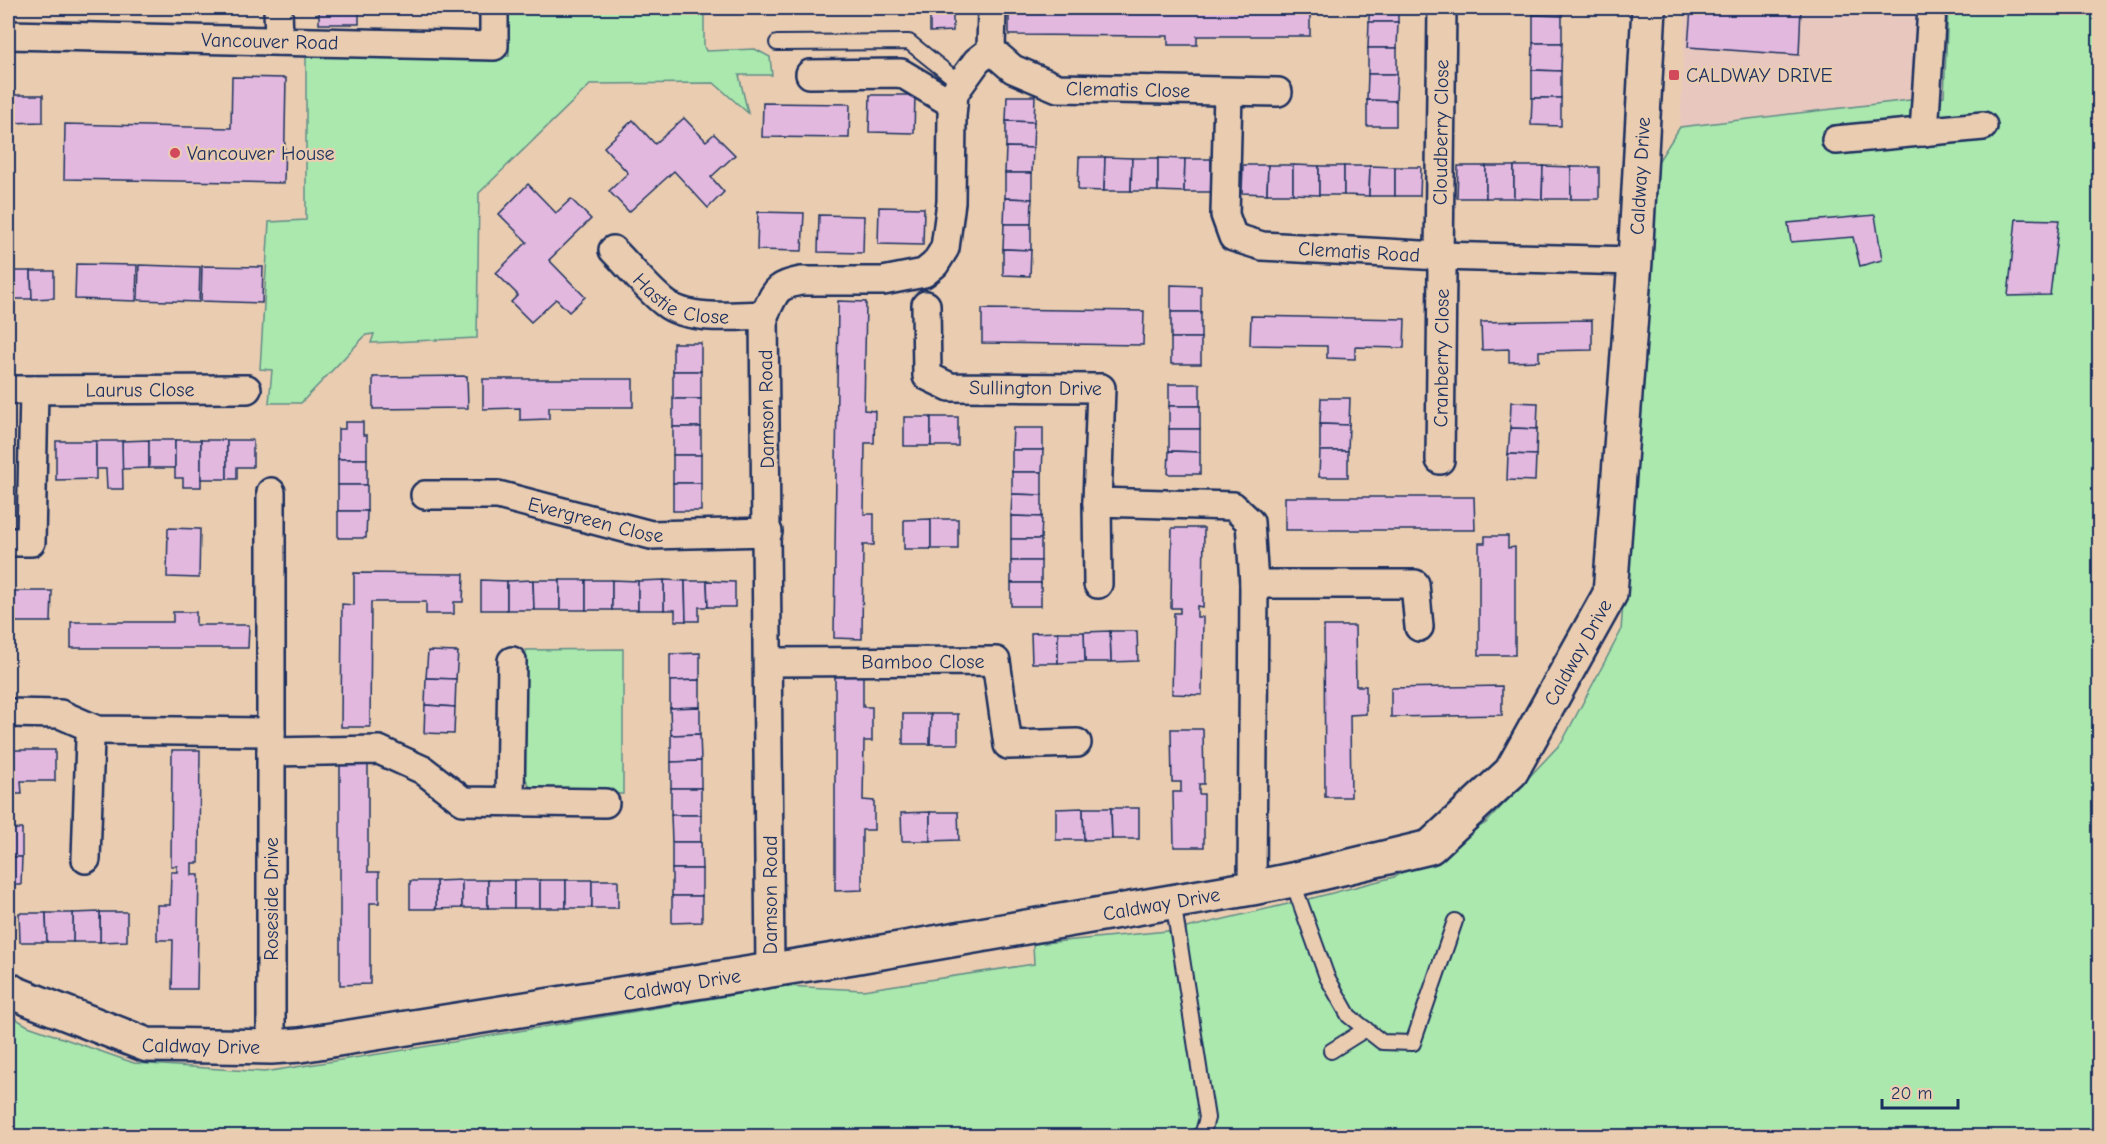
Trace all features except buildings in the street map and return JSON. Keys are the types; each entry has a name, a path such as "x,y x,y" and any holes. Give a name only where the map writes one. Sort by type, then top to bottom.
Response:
{"street":[{"path":"278,8 279,41"},
{"name":"Vancouver Road","path":"8,35 494,46 494,8"},
{"path":"810,74 901,73 956,93 977,62 991,50 992,8"},
{"name":"Cloudberry Close","path":"1439,256 1442,8"},
{"name":"Caldway Drive","path":"8,988 14,993 147,1046 271,1047 300,1045 770,970 1173,902 1292,880 1430,847 1511,772 1610,594 1635,261 1649,8"},
{"path":"1924,132 1932,8"},
{"name":"Clematis Close","path":"991,50 1013,69 1058,88 1278,92"},
{"name":"Clematis Road","path":"1228,92 1225,215 1233,237 1262,246 1439,256 1635,261"},
{"name":"Damson Road","path":"770,970 768,532 764,315 778,288 788,283 883,281 924,273 935,264 945,248 951,202 956,93"},
{"path":"1836,141 1983,126"},
{"name":"Hastie Close","path":"613,250 666,304 683,312 726,316 764,315"},
{"name":"Cranberry Close","path":"1439,256 1442,269 1440,460"},
{"name":"Sullington Drive","path":"926,305 927,376 951,387 1101,388 1097,502 1098,584"},
{"name":"Laurus Close","path":"8,390 247,389"},
{"path":"8,542 31,542 34,390"},
{"name":"Roseside Drive","path":"271,492 271,1047"},
{"name":"Evergreen Close","path":"425,495 498,495 651,535 768,532"},
{"path":"1097,502 1233,506 1250,522 1254,584 1252,888"},
{"path":"1254,584 1415,584 1419,627"},
{"path":"510,800 512,661"},
{"name":"Bamboo Close","path":"769,662 996,661 1008,745 1077,743"},
{"path":"8,713 60,714 97,730 379,750 423,770 463,801 604,803"},
{"path":"86,859 90,739 97,730"}],"lane":[{"path":"777,43 909,42 956,93"},
{"path":"1292,880 1326,977 1348,1016 1382,1042 1413,1043 1455,921"},
{"path":"1173,902 1207,1118 1199,1137"},
{"path":"1331,1051 1366,1029"}],"shaded area":[{"path":"1686,8 1948,8 1944,96 1680,127"}],"green space":[{"path":"509,8 704,8 706,51 755,49 770,57 772,75 739,75 748,113 714,83 591,84 479,193 477,338 371,343 374,334 366,335 301,403 269,403 272,370 260,369 269,222 306,220 306,55 509,56"},
{"path":"1948,8 2099,8 2099,1136 10,1136 8,1131 8,1014 28,1026 134,1063 264,1072 786,986 863,990 1034,964 1033,944 1178,930 1394,877 1486,823 1562,742 1621,631 1654,168 1680,127 1944,96"},
{"path":"623,649 623,794 539,792 530,787 522,772 526,650"}],"place":[{"name":"CALDWAY DRIVE","path":"1674,75"},
{"name":"Vancouver House","path":"175,153"}]}
